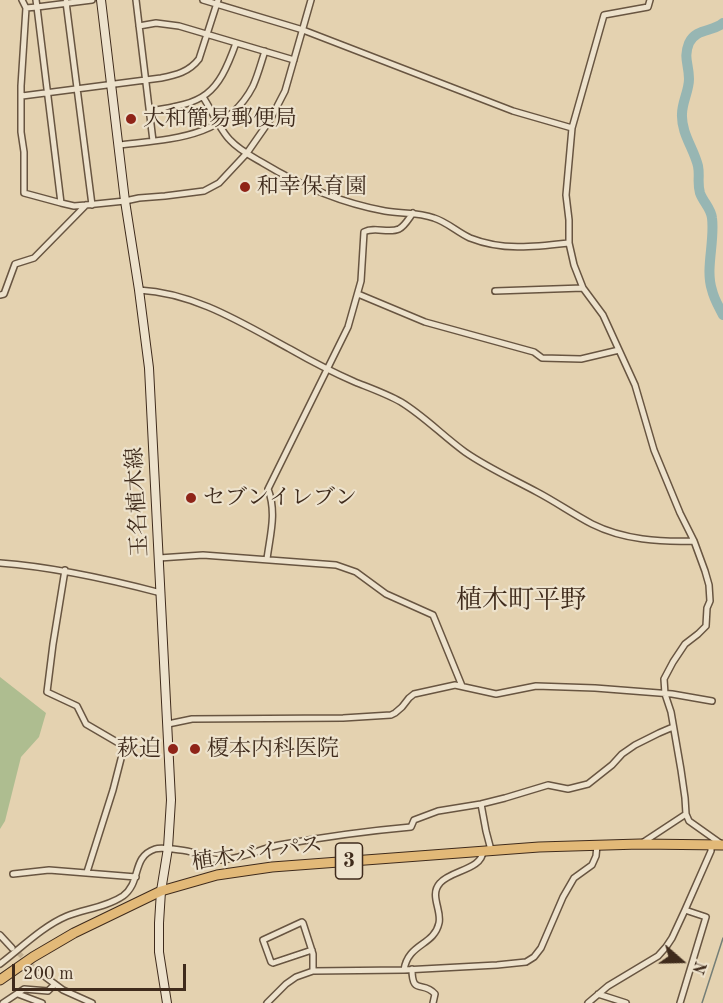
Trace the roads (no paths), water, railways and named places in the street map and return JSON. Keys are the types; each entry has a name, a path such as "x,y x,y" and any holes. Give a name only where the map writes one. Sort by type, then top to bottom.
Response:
{"highway":[{"name":"植木バイパス","path":"0,980 74,933 161,891 217,875 272,867 487,851 597,845 722,845"}],"main road":[{"name":"玉名植木線","path":"101,0 125,201 149,368 171,800 159,923 159,952 167,1003"}],"street":[{"path":"22,0 26,8 21,86 24,193 74,206 204,191 219,183 247,153 270,120 285,91 311,0"},
{"path":"36,0 61,203"},
{"path":"26,8 92,0"},
{"path":"136,0 153,141"},
{"path":"203,0 218,2 303,30 513,111 572,128"},
{"path":"650,0 648,8 604,15 572,128 566,195 569,243 583,288 603,315 635,385 654,450 694,541 709,585 710,601 707,608 706,626 686,644 664,679 686,814 689,821 722,845"},
{"path":"66,2 89,205"},
{"path":"22,96 179,74 193,66 201,53 218,2"},
{"path":"139,26 156,23 178,26 294,60"},
{"path":"150,111 181,105 203,97 221,80 236,43"},
{"path":"118,145 194,134 219,123 247,96 253,86 265,51"},
{"path":"203,97 227,137 236,146 308,188 342,201 387,212 413,213 435,218 459,233 486,243 523,248 569,243"},
{"path":"0,294 4,294 15,264 34,258 89,205"},
{"path":"267,560 274,512 268,489 348,327 361,281 364,232 400,228 413,213"},
{"path":"495,291 583,288"},
{"path":"139,290 177,295 210,307 327,369 399,401 476,459 594,525 636,538 667,542 694,541"},
{"path":"358,294 425,322 534,352 542,358 581,359 619,350"},
{"path":"159,558 203,555 336,565 356,572 386,594 433,615 462,686"},
{"path":"0,563 65,570 161,593"},
{"path":"65,570 47,692 77,706 86,724 122,745 123,751 87,872"},
{"path":"168,724 192,719 343,718 391,715 414,694 462,686 496,694 536,686 596,688 682,695 712,701"},
{"path":"0,964 52,924 124,895 132,887 142,858 149,851 168,848 222,860 314,838 411,827 414,820 438,811 481,804 548,785 568,789 588,784 635,745 673,727"},
{"path":"404,970 409,954 434,935 439,922 435,897 439,883 478,862 487,851 481,804"},
{"path":"640,844 686,814"},
{"path":"267,1003 291,980 313,971 404,970 526,962 534,957 541,948 563,897 574,878 592,865 597,845"},
{"path":"588,1003 608,986 658,956 672,938 711,851 711,845"},
{"path":"13,874 49,870 136,877"},
{"path":"680,1003 706,916 685,910"},
{"path":"312,950 273,963 263,940 302,922 312,950 313,971"},
{"path":"0,935 12,948"},
{"path":"412,969 412,980 416,986 431,990 435,994 433,1003"},
{"path":"40,974 63,990 92,1003"},
{"path":"3,1003 24,989 48,991 55,984"},
{"path":"18,994 42,1003"},
{"path":"598,994 626,1003"}],"waterway":[{"path":"723,23 700,32 689,43 686,57 689,83 682,114 684,128 698,166 700,193 711,214 713,227 710,282 723,315"},
{"path":"702,1003 723,938"}],"tunnel":[{"path":"13,948 40,973"}],"place":[{"name":"大和簡易郵便局","path":"131,119"},
{"name":"和幸保育園","path":"245,187"},
{"name":"セブンイレブン","path":"191,498"},
{"name":"萩迫","path":"173,749"},
{"name":"榎本内科医院","path":"195,749"}],"district":[{"name":"植木町平野","path":"521,601"}]}
